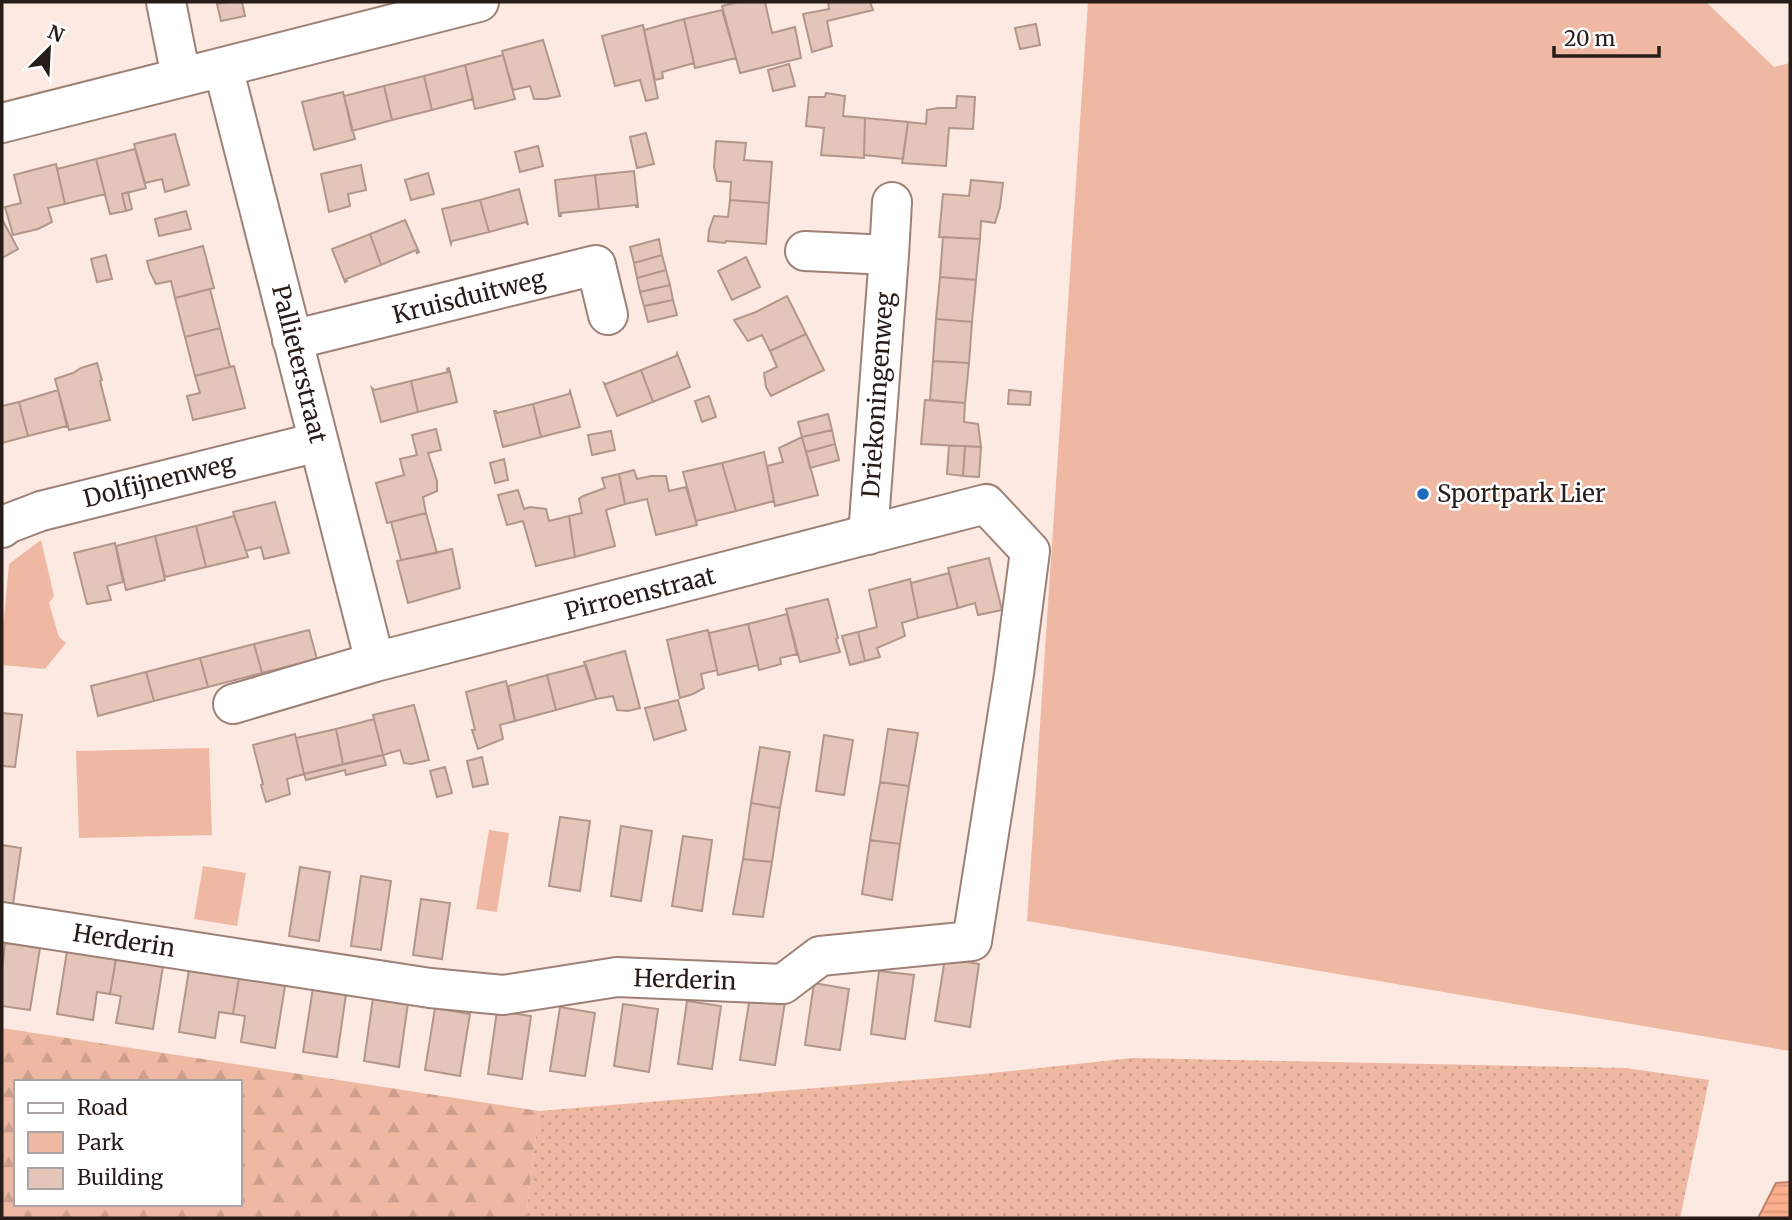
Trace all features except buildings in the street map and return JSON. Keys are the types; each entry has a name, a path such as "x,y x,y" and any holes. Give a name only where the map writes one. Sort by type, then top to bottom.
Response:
{"street":[{"path":"166,2 181,77"},
{"path":"2,122 479,2"},
{"name":"Pallieterstraat","path":"223,67 375,662"},
{"name":"Driekoningenweg","path":"868,535 892,202"},
{"name":"Driekoningenweg","path":"805,251 888,255"},
{"name":"Kruisduitweg","path":"292,340 596,265 608,315"},
{"name":"Dolfijnenweg","path":"2,528 41,511 318,442"},
{"name":"Pirroenstraat","path":"233,704 375,662 986,504 1030,551"},
{"name":"Herderin","path":"2,922 430,988 503,995 617,978 783,984 820,956 972,941 1014,674 1030,551"}],"green space":[{"name":"Sportpark Lier","path":"1088,2 1706,2 1774,67 1790,63 1790,1051 1027,921"},
{"path":"41,540 54,596 49,603 59,637 66,643 45,669 2,665 9,564"},
{"path":"209,748 212,835 79,838 76,751"},
{"path":"489,830 509,833 497,912 476,909"},
{"path":"203,866 246,873 237,926 194,919"},
{"path":"2,1028 539,1111 526,1218 2,1218"},
{"path":"1132,1058 1625,1068 1709,1080 1680,1218 526,1218 539,1111 974,1075"}],"shaded area":[{"path":"1790,1182 1790,1218 1758,1218 1776,1183"}],"place":[{"name":"Sportpark Lier","path":"1423,494"}]}
